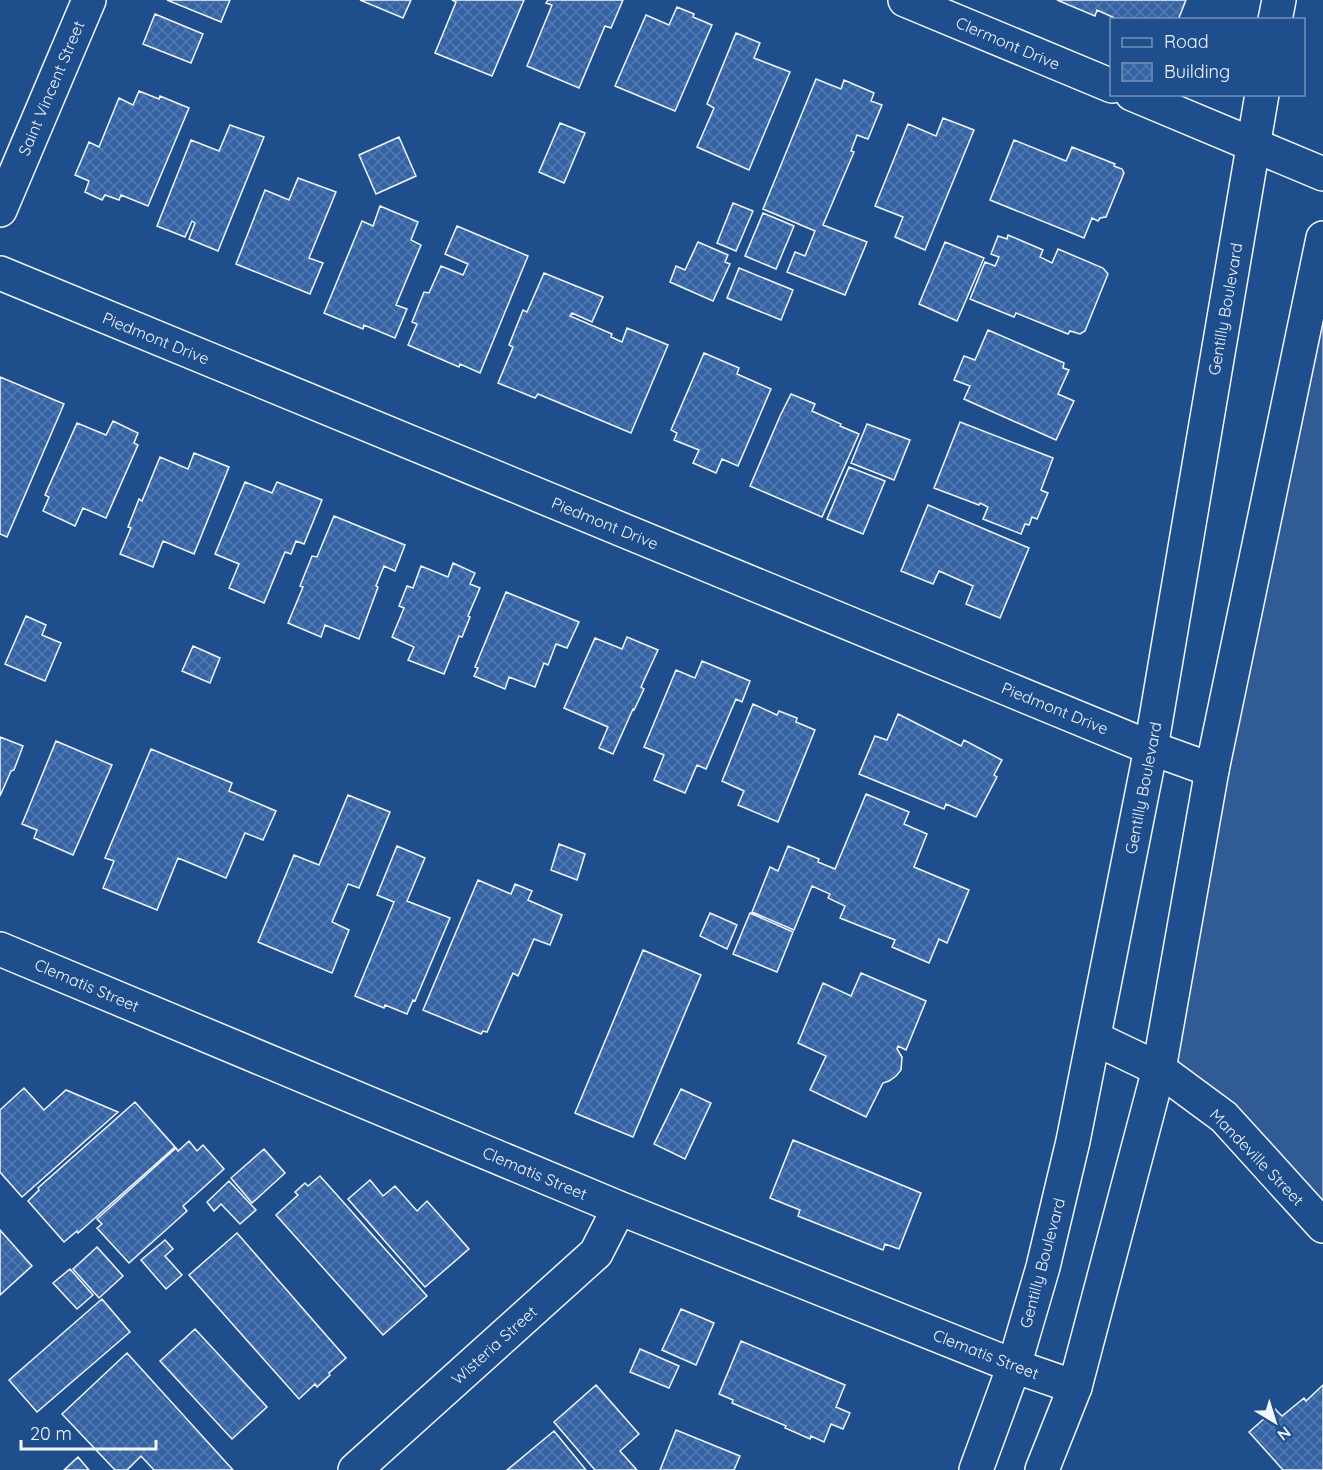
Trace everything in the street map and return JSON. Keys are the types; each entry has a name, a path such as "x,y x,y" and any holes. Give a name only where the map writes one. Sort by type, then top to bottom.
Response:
{"street":[{"name":"Saint Vincent Street","path":"0,210 89,0"},
{"name":"Clermont Drive","path":"905,0 1110,85"},
{"path":"1275,18 1279,0"},
{"path":"1137,96 1323,174"},
{"name":"Gentilly Boulevard","path":"976,1470 1014,1366 1043,1267 1073,1141 1152,748 1262,96"},
{"path":"1042,1470 1075,1387 1160,1070 1212,770 1323,238"},
{"name":"Piedmont Drive","path":"0,273 1152,748 1212,770"},
{"name":"Clematis Street","path":"0,949 619,1208 1014,1366 1075,1387"},
{"name":"Mandeville Street","path":"1094,1038 1160,1070 1224,1118 1323,1226"},
{"name":"Wisteria Street","path":"355,1470 596,1253 619,1208"}],"shaded area":[{"path":"1323,238 1323,1226 1159,1069"}],"building":[{"path":"167,0 230,0 221,22"},
{"path":"360,0 411,0 403,18"},
{"path":"452,0 524,0 492,76 435,53 456,2"},
{"path":"548,0 623,0 611,28 605,26 579,88 527,66 552,5 546,3"},
{"path":"1057,0 1186,0 1179,18 1115,18 1097,10 1095,16"},
{"path":"677,7 712,25 675,111 615,86 646,15 669,25"},
{"path":"155,14 203,34 191,63 143,44"},
{"path":"736,33 760,43 754,58 790,72 749,170 697,147 714,108 707,104"},
{"path":"816,79 841,89 844,80 874,93 871,101 882,105 868,139 857,135 851,151 854,152 823,225 867,242 845,295 787,272 795,252 805,256 815,231 763,209"},
{"path":"139,91 159,99 160,96 189,108 148,206 121,195 119,200 105,195 102,200 85,192 89,181 75,175 89,142 99,147 119,98 133,105"},
{"path":"943,118 974,130 925,250 895,237 903,217 875,206 908,124 936,136"},
{"path":"560,123 585,133 564,183 539,172"},
{"path":"230,125 264,137 218,251 189,239 195,223 192,221 185,237 157,226 191,140 219,151"},
{"path":"399,137 416,176 376,194 359,155"},
{"path":"1014,140 1066,161 1072,147 1122,169 1124,173 1106,217 1098,221 1092,218 1084,238 990,200"},
{"path":"298,178 336,192 309,258 323,263 310,294 236,264 265,190 289,200"},
{"path":"733,203 753,211 736,251 717,243"},
{"path":"380,206 418,222 411,240 421,245 396,305 407,309 395,338 364,325 363,329 324,313 362,221 373,226"},
{"path":"763,213 794,226 776,269 745,256"},
{"path":"457,226 528,256 480,373 460,364 459,367 408,345 417,324 412,322 424,292 429,293 441,266 463,275 468,264 445,254"},
{"path":"1008,235 1043,250 1040,257 1052,263 1058,249 1103,268 1108,274 1085,331 1080,334 1070,331 1068,334 1016,313 1014,317 970,299 985,262 995,266 999,257 991,254 998,236 1007,239"},
{"path":"698,242 728,255 725,262 730,264 713,301 670,282 676,266 685,270"},
{"path":"945,242 984,258 957,321 919,304"},
{"path":"739,268 793,290 781,320 727,298"},
{"path":"544,273 603,297 592,322 572,313 570,316 612,334 611,337 622,342 627,328 668,345 631,433 538,394 535,398 498,383 513,347 509,345 523,310 527,312"},
{"path":"988,330 1064,363 1063,368 1069,370 1058,394 1074,401 1056,440 964,399 970,386 954,380 964,356 975,360"},
{"path":"704,353 739,368 737,374 771,389 738,466 722,459 716,473 693,463 699,450 674,440 677,433 671,430"},
{"path":"0,377 64,404 7,537 0,534"},
{"path":"791,394 815,404 812,411 859,434 822,517 750,486"},
{"path":"113,421 138,433 134,443 138,445 106,518 83,508 75,526 43,511 49,497 45,495 77,423 106,435"},
{"path":"960,422 1053,458 1041,490 1048,493 1037,519 1032,517 1029,525 1025,524 1021,534 983,519 988,507 934,488"},
{"path":"867,424 910,440 894,480 851,463"},
{"path":"194,453 229,467 194,554 163,541 153,567 120,554 131,528 128,527 139,499 142,501 160,457 188,469"},
{"path":"849,467 885,481 863,534 827,519"},
{"path":"245,482 272,493 277,482 322,500 304,544 296,541 291,554 285,552 264,603 229,588 239,564 215,554"},
{"path":"928,505 1029,548 1000,618 966,604 973,586 939,571 933,584 901,571"},
{"path":"334,516 405,545 395,571 384,566 359,639 325,625 321,637 288,623 303,587 300,586 312,556 317,557"},
{"path":"453,563 475,573 470,584 480,588 462,637 459,636 444,674 408,660 414,647 392,637 404,608 399,606 407,586 413,588 421,566 448,577"},
{"path":"506,592 579,622 567,648 556,644 548,665 544,663 535,687 509,677 505,689 474,676 478,668 475,667"},
{"path":"26,616 46,625 42,635 61,643 45,681 5,664"},
{"path":"627,637 658,650 641,687 644,689 613,754 599,748 608,727 564,708 595,638 622,649"},
{"path":"193,646 220,658 210,683 182,671"},
{"path":"702,661 750,681 742,702 736,699 706,769 697,765 685,793 654,780 664,755 644,747 676,670 695,678"},
{"path":"753,704 777,715 779,711 797,718 796,722 815,730 778,822 738,805 744,791 722,781"},
{"path":"898,714 961,746 964,740 1002,760 994,775 997,777 976,817 946,804 944,809 859,774 875,736 887,740"},
{"path":"0,737 23,746 14,770 11,771 0,796"},
{"path":"56,741 112,765 73,855 34,838 37,830 22,824"},
{"path":"151,749 232,783 229,791 276,811 263,840 245,833 226,878 178,858 157,910 103,888 114,861 105,858"},
{"path":"866,794 909,812 904,824 927,834 914,867 969,890 947,943 939,939 929,963 892,947 895,940 840,918 845,906 828,898 830,894 812,886 794,930 752,912 770,867 778,871 788,846 819,859 818,862 835,869"},
{"path":"348,795 390,812 359,888 348,884 332,922 349,930 332,973 258,942 294,855 319,865"},
{"path":"559,844 585,854 577,880 551,870"},
{"path":"397,846 425,858 407,901 450,918 415,1001 413,1000 407,1014 385,1005 384,1008 355,996 394,902 377,895"},
{"path":"478,880 511,894 515,884 532,891 528,900 562,915 550,945 534,939 518,976 513,973 487,1032 483,1031 481,1034 423,1010"},
{"path":"710,913 737,925 727,949 700,936"},
{"path":"750,913 793,932 777,972 733,954"},
{"path":"643,950 701,975 633,1137 575,1113"},
{"path":"861,973 926,1001 906,1050 898,1046 897,1049 902,1057 901,1070 896,1076 883,1083 866,1117 810,1090 826,1056 798,1043 823,983 851,996"},
{"path":"24,1088 44,1110 66,1090 118,1112 22,1197 0,1172 0,1110"},
{"path":"681,1089 711,1103 685,1159 654,1144"},
{"path":"135,1102 175,1147 78,1233 77,1231 64,1242 28,1201 39,1190 38,1188"},
{"path":"793,1140 921,1193 899,1249 885,1244 883,1250 798,1216 800,1210 770,1198"},
{"path":"189,1141 197,1151 203,1145 224,1169 183,1206 187,1211 129,1263 97,1228 102,1224 97,1219 176,1148 178,1151"},
{"path":"264,1149 285,1173 252,1203 231,1178"},
{"path":"320,1176 427,1296 383,1335 276,1215 298,1195 295,1192 305,1183 308,1186"},
{"path":"370,1180 383,1196 395,1186 417,1211 427,1201 469,1249 425,1287 348,1199"},
{"path":"229,1181 256,1210 240,1224 221,1204 214,1211 207,1202"},
{"path":"0,1230 32,1266 0,1295"},
{"path":"237,1233 346,1358 317,1387 315,1384 299,1399 189,1275"},
{"path":"165,1240 173,1249 165,1256 182,1275 166,1289 141,1260"},
{"path":"97,1247 123,1276 99,1298 73,1269"},
{"path":"70,1269 93,1295 77,1309 53,1283"},
{"path":"102,1299 130,1332 37,1412 9,1380"},
{"path":"681,1309 714,1323 696,1365 662,1350"},
{"path":"195,1329 267,1407 232,1439 160,1361"},
{"path":"741,1341 845,1385 836,1407 850,1413 843,1429 831,1424 824,1442 811,1436 810,1439 732,1403 733,1400 719,1394"},
{"path":"640,1349 679,1366 669,1388 630,1372"},
{"path":"127,1353 233,1470 154,1470 141,1456 127,1470 115,1470 62,1414"},
{"path":"596,1385 639,1434 620,1451 637,1470 595,1470 554,1422"},
{"path":"1323,1385 1323,1470 1283,1470 1249,1432 1275,1409 1282,1416 1304,1398 1306,1401"},
{"path":"676,1430 740,1456 734,1470 660,1470"},
{"path":"554,1431 586,1470 507,1470"},
{"path":"78,1457 89,1470 64,1470"}]}
